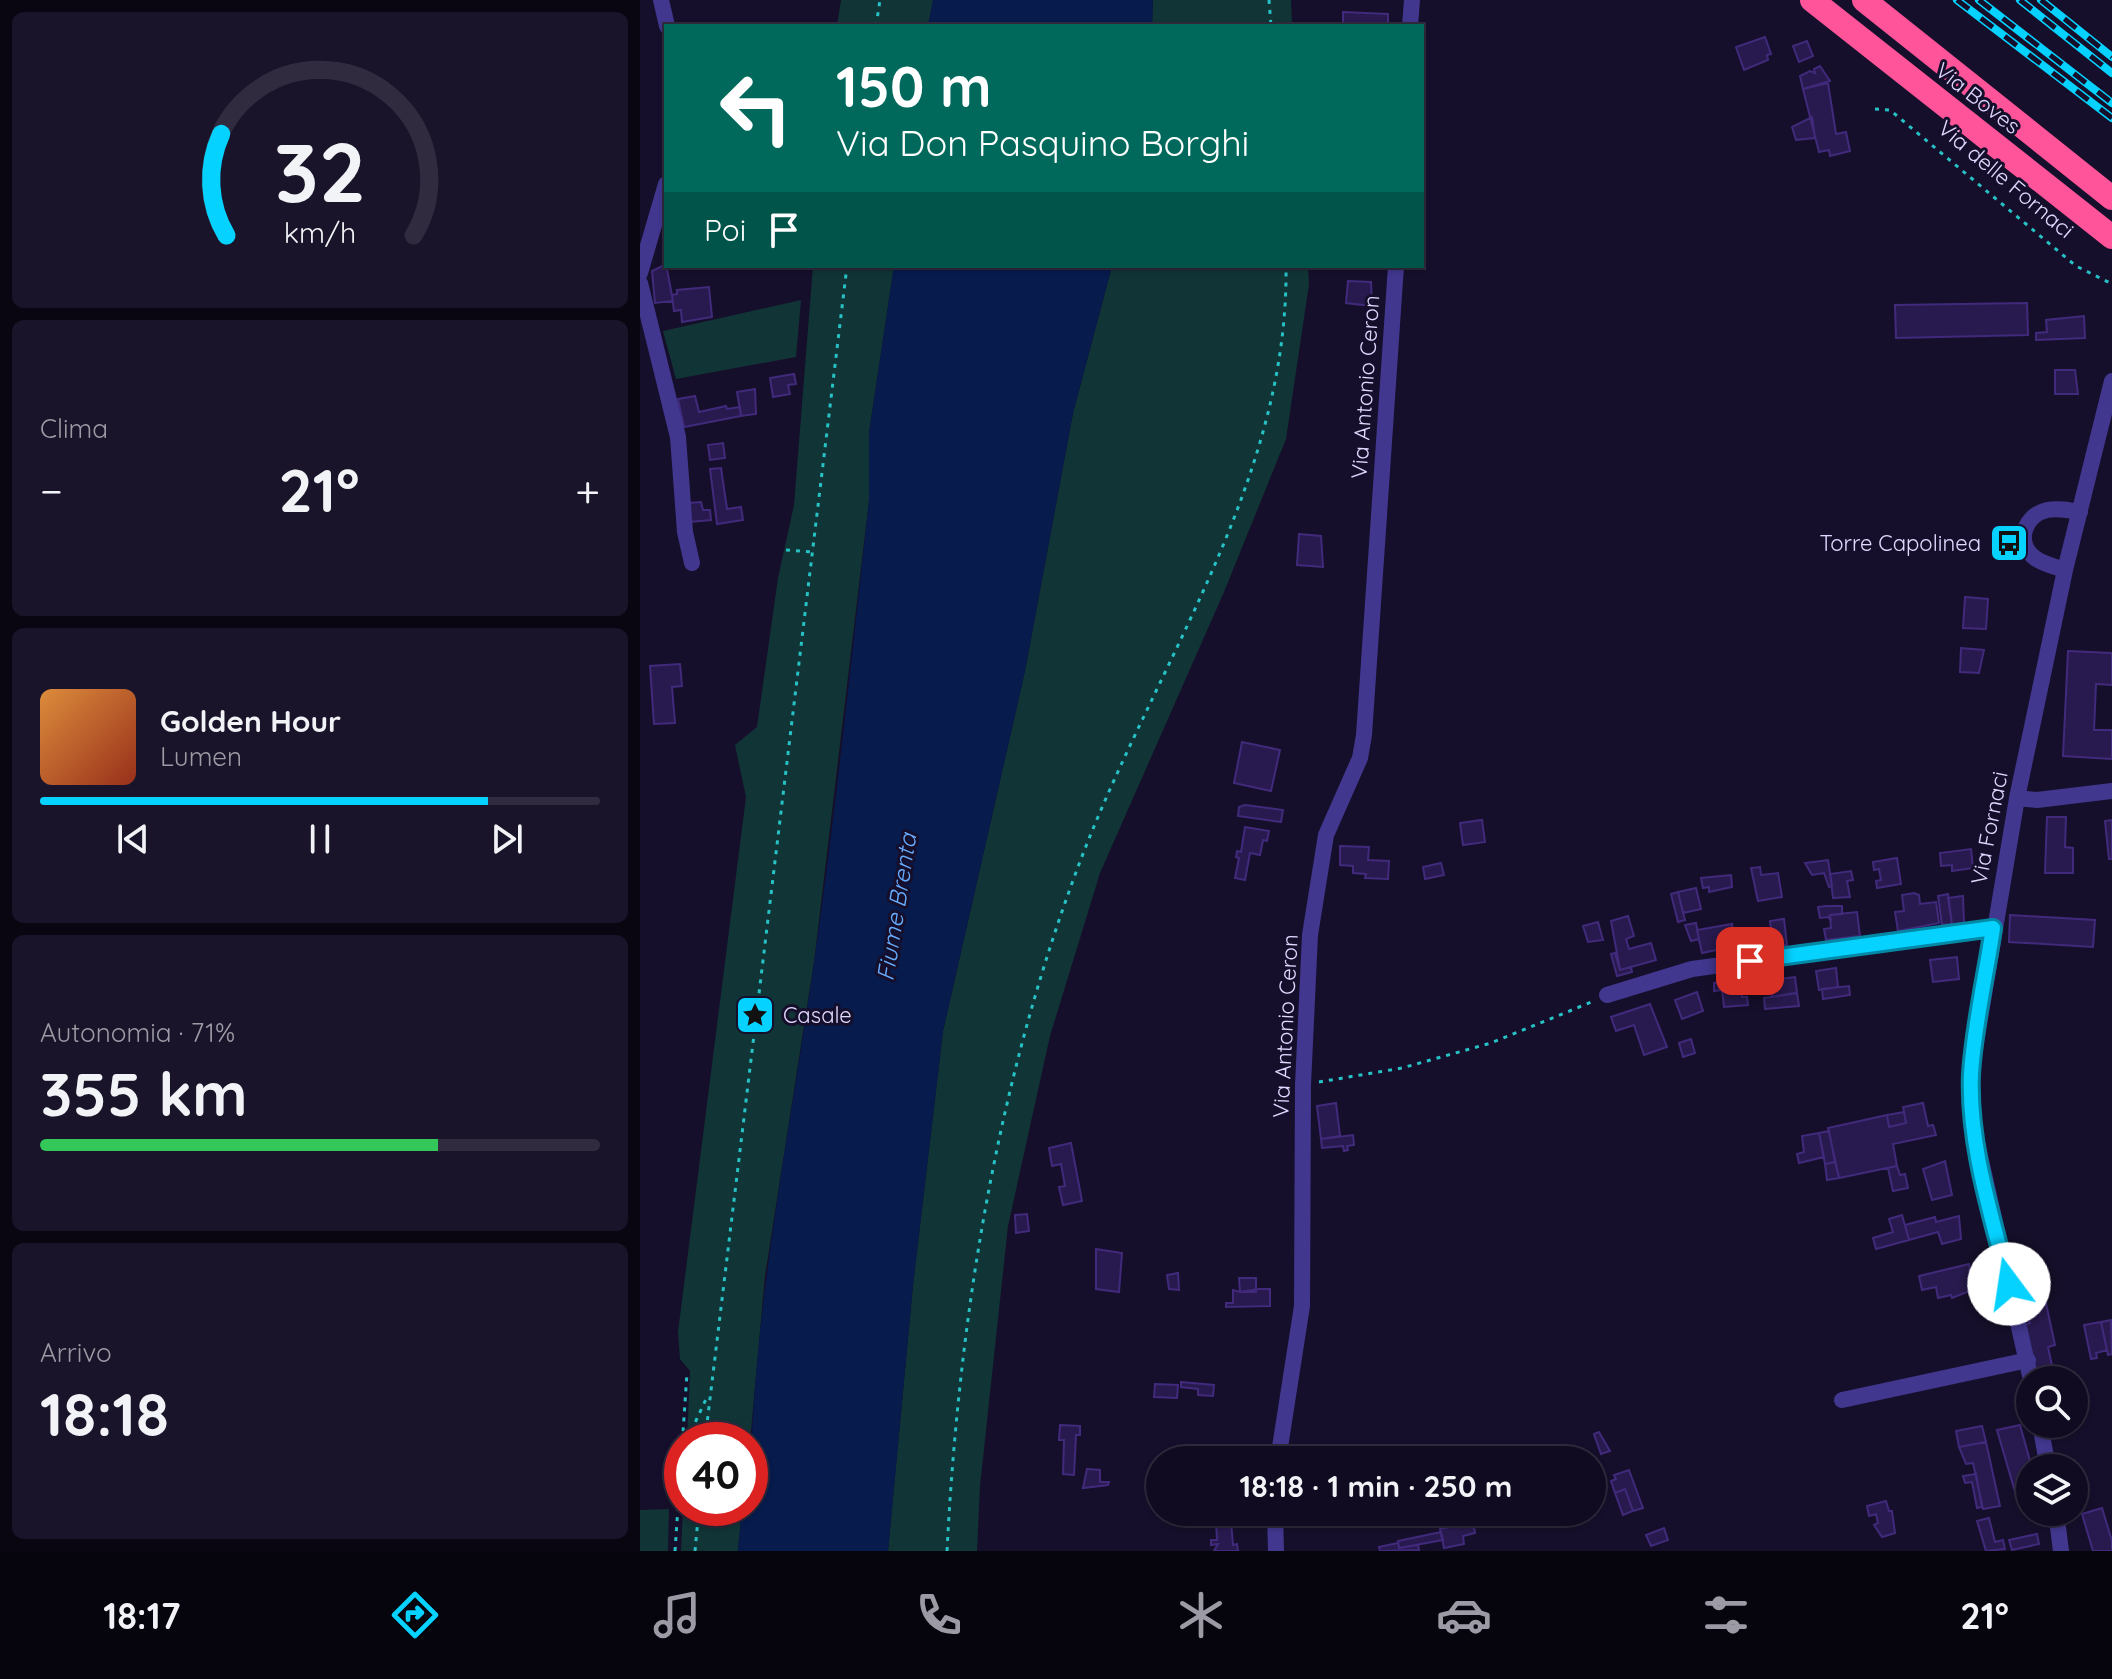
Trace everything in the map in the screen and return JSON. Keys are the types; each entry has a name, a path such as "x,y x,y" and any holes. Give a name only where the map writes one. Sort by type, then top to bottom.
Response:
{"highway":[{"name":"Via Boves","path":"1812,0 2112,237"},
{"name":"Via Boves","path":"1864,0 2112,198"}],"street":[{"path":"661,0 667,24"},
{"path":"1410,24 1412,0"},
{"path":"640,273 664,191"},
{"name":"Via Antonio Ceron","path":"1280,1446 1302,1306 1306,971 1321,855 1334,816 1360,758 1364,735 1396,268"},
{"path":"640,283 678,437 685,532 692,563"},
{"name":"Via Fornaci","path":"2029,1366 1973,1117 1971,1072 2017,798 2065,570 2112,381"},
{"path":"2065,570 2036,560 2023,541 2024,530 2030,519 2043,510 2080,512"},
{"path":"2017,798 2037,800 2112,791"},
{"path":"1607,995 1692,969 1993,928"},
{"path":"1842,1400 2028,1360"},
{"path":"1275,1526 1276,1551"},
{"path":"2058,1526 2061,1551"}],"path":[{"path":"876,24 880,0"},
{"path":"1269,0 1271,24"},
{"name":"Via delle Fornaci","path":"1875,109 1890,110 2076,266 2112,284"},
{"path":"707,1422 847,268"},
{"path":"947,1551 962,1353 981,1226 1028,1023 1080,861 1110,789 1205,586 1266,431 1280,356 1286,268"},
{"path":"786,550 812,552"},
{"path":"1303,1085 1402,1068 1491,1043 1607,995"},
{"path":"683,1422 687,1373"},
{"path":"695,1422 709,1393"},
{"path":"675,1551 677,1526"},
{"path":"695,1551 697,1526"}],"green space":[{"path":"841,0 933,0 928,24 837,24"},
{"path":"1153,0 1291,0 1292,24 1152,24"},
{"path":"813,268 894,268 869,433 869,501 814,962 765,1276 752,1422 688,1422 690,1371 680,1359 678,1332 746,797 735,745 757,727 778,578 794,505"},
{"path":"1111,268 1308,268 1309,284 1286,439 1224,592 1100,873 1050,1036 1008,1226 980,1486 977,1551 888,1551 913,1285 943,1031 1025,671 1073,413"},
{"path":"801,300 796,357 676,379 663,331"},
{"path":"664,1509 664,1526 669,1526 668,1551 640,1551 640,1510"},
{"path":"682,1526 740,1526 738,1551 681,1551"}],"water":[{"path":"933,0 1153,0 1152,24 928,24"},
{"name":"Fiume Brenta","path":"894,268 1111,268 1073,413 1025,671 943,1031 913,1285 888,1551 738,1551 740,1526 768,1526 768,1422 753,1422 756,1371 772,1235 829,848 869,501 869,433"}],"building":[{"path":"1343,12 1388,14 1388,24 1343,24"},
{"path":"1765,37 1771,54 1767,55 1768,60 1744,70 1736,47"},
{"path":"1807,41 1813,56 1799,62 1793,46"},
{"path":"1820,66 1830,81 1803,89 1800,76 1810,71 1815,73 1814,69"},
{"path":"1828,83 1836,134 1846,132 1850,151 1830,156 1829,150 1819,152 1803,89"},
{"path":"1812,117 1815,138 1796,140 1792,127"},
{"path":"664,265 667,268 673,301 655,303 652,271"},
{"path":"1348,281 1371,282 1372,306 1346,303"},
{"path":"709,287 712,317 682,322 681,310 674,311 672,295 677,294 677,290"},
{"path":"2027,303 2028,335 1896,338 1895,305"},
{"path":"2084,316 2085,338 2036,340 2036,333 2047,332 2046,320"},
{"path":"2055,370 2075,370 2078,394 2055,394"},
{"path":"794,374 796,384 788,385 790,394 773,397 770,378"},
{"path":"755,389 756,414 741,416 737,392"},
{"path":"695,396 699,412 726,406 727,409 740,407 741,416 684,427 678,399"},
{"path":"723,443 725,458 710,460 708,445"},
{"path":"721,468 727,509 741,507 743,520 717,524 710,469"},
{"path":"701,502 703,510 710,510 711,520 690,522 689,503"},
{"path":"1299,534 1321,536 1323,567 1297,565"},
{"path":"1965,597 1988,599 1986,629 1963,628"},
{"path":"1961,648 1984,650 1979,673 1960,672"},
{"path":"2068,651 2112,653 2112,685 2096,684 2094,730 2112,730 2112,759 2063,756"},
{"path":"680,664 682,686 672,687 675,723 654,724 650,666"},
{"path":"1242,742 1280,750 1271,791 1234,783"},
{"path":"1245,805 1283,810 1281,822 1238,816 1239,807"},
{"path":"2047,817 2066,817 2065,847 2073,848 2073,873 2045,873"},
{"path":"1482,820 1485,842 1463,845 1460,823"},
{"path":"2112,820 2112,859 2109,859 2105,821"},
{"path":"1245,827 1269,831 1267,841 1263,840 1260,855 1250,853 1245,880 1235,878 1239,858 1236,857 1237,851 1241,852"},
{"path":"1340,846 1369,847 1368,860 1389,861 1388,879 1365,878 1366,874 1353,873 1353,866 1340,865"},
{"path":"1971,849 1973,868 1952,871 1952,865 1941,866 1940,853"},
{"path":"1897,858 1901,884 1877,888 1876,881 1881,880 1879,869 1874,870 1873,862"},
{"path":"1828,860 1832,886 1829,887 1824,873 1812,875 1805,863"},
{"path":"1441,863 1444,875 1425,879 1423,867"},
{"path":"1760,867 1761,875 1778,873 1782,897 1758,901 1751,868"},
{"path":"1851,871 1853,880 1847,881 1850,897 1833,898 1830,874"},
{"path":"1731,875 1732,887 1709,892 1709,887 1703,888 1701,878"},
{"path":"1696,888 1701,909 1683,913 1678,892"},
{"path":"1678,892 1685,920 1678,922 1671,894"},
{"path":"1948,894 1952,924 1942,925 1938,896"},
{"path":"1902,895 1919,895 1920,904 1936,902 1939,923 1898,931 1895,912 1904,911"},
{"path":"1963,896 1964,923 1952,924 1948,898"},
{"path":"1842,906 1842,914 1830,915 1831,921 1828,917 1820,918 1818,907"},
{"path":"1857,912 1860,936 1826,940 1824,929 1831,928 1830,915"},
{"path":"2010,915 2095,920 2093,947 2009,942"},
{"path":"1628,916 1634,936 1626,939 1629,949 1651,943 1656,960 1620,970 1611,921"},
{"path":"1784,919 1787,945 1773,946 1770,921"},
{"path":"1598,922 1603,940 1588,942 1583,926"},
{"path":"1696,923 1699,939 1691,941 1685,925"},
{"path":"1732,924 1736,946 1702,953 1697,930"},
{"path":"1615,953 1620,970 1631,967 1632,972 1617,976 1611,954"},
{"path":"1957,957 1959,979 1933,982 1930,960"},
{"path":"1836,968 1838,987 1819,990 1816,971"},
{"path":"1779,976 1780,979 1795,977 1797,993 1772,997 1770,977"},
{"path":"1740,981 1742,997 1747,997 1748,1005 1724,1007 1722,990 1714,991 1714,983"},
{"path":"1849,986 1850,995 1823,999 1822,989"},
{"path":"1697,992 1703,1011 1682,1019 1675,1000"},
{"path":"1797,993 1799,1006 1765,1009 1764,998"},
{"path":"1650,1004 1667,1047 1644,1055 1634,1025 1616,1031 1611,1017"},
{"path":"1691,1039 1695,1053 1683,1057 1679,1043"},
{"path":"1336,1103 1340,1136 1321,1139 1317,1106"},
{"path":"1923,1103 1928,1126 1933,1125 1936,1135 1893,1144 1897,1166 1839,1178 1828,1128 1887,1115 1889,1127 1906,1123 1903,1107"},
{"path":"1904,1112 1906,1123 1889,1127 1887,1115"},
{"path":"1829,1131 1835,1162 1825,1164 1819,1133"},
{"path":"1819,1133 1824,1157 1799,1163 1797,1154 1804,1152 1802,1136"},
{"path":"1353,1135 1354,1145 1347,1146 1348,1150 1344,1151 1343,1146 1322,1148 1321,1139"},
{"path":"1071,1143 1082,1201 1063,1205 1059,1187 1065,1186 1061,1164 1052,1166 1049,1148"},
{"path":"1945,1161 1952,1195 1932,1200 1923,1169"},
{"path":"1835,1162 1839,1178 1827,1180 1825,1164"},
{"path":"1897,1166 1900,1175 1905,1174 1908,1188 1893,1191 1888,1168"},
{"path":"1027,1214 1029,1231 1016,1233 1015,1215"},
{"path":"1902,1215 1909,1240 1876,1249 1873,1238 1893,1232 1889,1219"},
{"path":"1959,1216 1961,1239 1942,1244 1938,1232 1909,1240 1905,1225 1935,1217 1936,1222"},
{"path":"1096,1249 1122,1253 1119,1292 1096,1289"},
{"path":"1969,1264 1972,1290 1952,1298 1951,1295 1938,1298 1936,1287 1922,1290 1919,1276"},
{"path":"1178,1273 1179,1290 1169,1289 1167,1275"},
{"path":"1239,1278 1256,1278 1256,1292 1240,1292"},
{"path":"1270,1289 1270,1306 1226,1307 1226,1303 1233,1303 1233,1290"},
{"path":"2044,1294 2055,1345 2048,1347 2052,1366 2033,1366 2024,1325 2030,1323 2025,1298"},
{"path":"2111,1320 2112,1354 2108,1355 2101,1322"},
{"path":"2101,1322 2107,1350 2096,1353 2097,1358 2091,1359 2084,1325"},
{"path":"1181,1382 1214,1385 1213,1396 1198,1395 1198,1389 1181,1387"},
{"path":"1155,1384 1178,1385 1177,1398 1154,1397"},
{"path":"1060,1425 1080,1426 1080,1435 1076,1435 1074,1475 1063,1474 1064,1440 1059,1440"},
{"path":"1982,1426 1986,1442 1959,1447 1956,1431"},
{"path":"2016,1426 2016,1438 2024,1438 2028,1454 2016,1454 2016,1495 1997,1430"},
{"path":"1599,1432 1610,1451 1606,1452 1606,1446 1598,1446 1594,1434"},
{"path":"1986,1442 2000,1506 1983,1509 1973,1463 1966,1464 1959,1447"},
{"path":"1087,1469 1100,1470 1100,1482 1109,1482 1108,1485 1083,1488"},
{"path":"1629,1470 1643,1508 1633,1511 1625,1489 1615,1493 1611,1481 1616,1479 1614,1475"},
{"path":"1976,1474 1982,1507 1977,1508 1972,1482 1965,1483 1963,1476"},
{"path":"1625,1489 1633,1511 1623,1515 1615,1493"},
{"path":"1886,1501 1889,1511 1892,1511 1895,1533 1882,1537 1874,1525 1878,1523 1876,1514 1869,1516 1867,1506"},
{"path":"2102,1508 2112,1551 2093,1551 2086,1526 2088,1512"},
{"path":"1989,1518 1995,1542 2003,1540 2005,1549 1986,1551 1977,1521"},
{"path":"1216,1526 1231,1526 1233,1545 1237,1544 1238,1551 1214,1551 1218,1544 1211,1545 1211,1540 1217,1540"},
{"path":"1474,1526 1475,1533 1463,1536 1464,1544 1444,1548 1440,1529"},
{"path":"1664,1528 1668,1540 1651,1546 1646,1535"},
{"path":"1441,1532 1443,1540 1399,1548 1398,1541"},
{"path":"2037,1534 2039,1544 2012,1550 2009,1540"},
{"path":"1398,1543 1399,1548 1418,1545 1419,1550 1380,1551 1379,1547"}],"railway":[{"path":"1957,0 2112,118"},
{"path":"1979,0 2112,103"},
{"path":"2020,0 2112,73"},
{"path":"2041,0 2112,57"}],"place":[{"name":"Torre Capolinea","path":"2009,543"},
{"name":"Casale","path":"755,1015"}],"route":[{"path":"1750,961 1993,928 1971,1072 1972,1103 1974,1130 2009,1284"}]}
